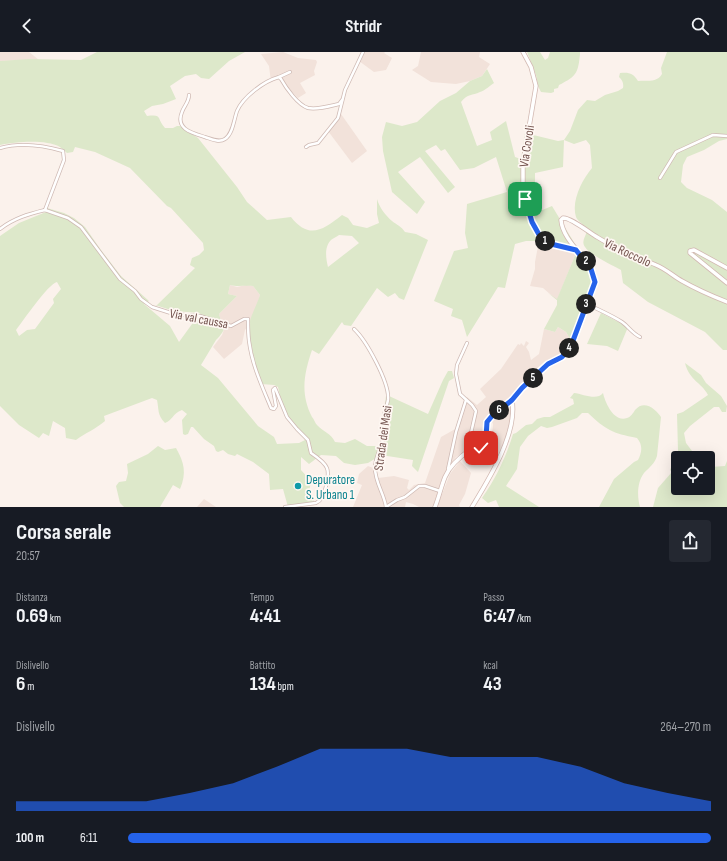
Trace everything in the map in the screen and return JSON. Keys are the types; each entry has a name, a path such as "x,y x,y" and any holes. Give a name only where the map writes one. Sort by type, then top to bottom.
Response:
{"street":[{"path":"306,148 309,145 318,144 336,122 348,82 363,52"},
{"name":"Via Covoli","path":"523,52 531,67 536,86 523,163 525,199 532,222 542,240 551,244 576,250"},
{"path":"189,95 188,102 181,114 182,125 187,131 192,133 216,140 223,140 228,135 237,111 242,103 259,87 290,72"},
{"path":"279,77 291,93 308,108 339,104 342,100"},
{"path":"660,178 676,152 713,135 727,136"},
{"path":"0,148 19,145 39,146 63,151 64,160 45,210 30,213 15,219 0,229"},
{"name":"Via val caussa","path":"45,210 64,216 74,221 81,227 87,233 100,254 120,279 135,291 141,299 155,308 174,314 200,316 231,326 247,319 248,340 252,358 257,375 271,408 274,409 276,406 275,388 287,417 307,438 311,453 321,459 328,470 328,478 320,501 316,503 285,507"},
{"name":"Via Roccolo","path":"576,250 564,230 561,221 563,218 567,218 574,224 584,228 596,237 622,251 656,265 687,284 727,302"},
{"path":"435,507 446,475 460,458 471,449 475,450 482,446 486,438 487,422 492,416 512,400 522,388 548,364 564,355 573,342 586,304 594,288 595,278 591,269 576,250"},
{"path":"727,268 694,250 690,251 690,253 727,283"},
{"path":"586,304 615,318 636,335 640,336"},
{"name":"Strada dei Masi","path":"354,328 372,354 387,391 388,399 384,416 384,437 375,466 378,484 386,507"},
{"path":"467,343 457,365 456,372 460,393 474,408 476,413 472,430 471,449"},
{"path":"448,472 456,432 466,400"},
{"path":"472,507 484,488 500,455 512,420 512,400"},
{"path":"386,507 405,497 419,486 425,486 441,491"}],"shaded area":[{"path":"0,52 29,52 39,60 0,61"},
{"path":"283,52 298,58 316,60 317,62 314,71 315,75 300,83 306,93 298,98 281,79 278,78 271,82 269,66 261,54"},
{"path":"364,52 385,52 384,53 392,58 386,70 374,72 359,61"},
{"path":"421,52 480,52 479,57 490,64 482,76 470,81 456,84 431,82 412,70 418,66"},
{"path":"341,114 367,151 352,163 328,131"},
{"path":"539,241 576,253 557,300 543,288 530,286 535,269"},
{"path":"230,285 237,287 246,285 253,286 260,295 251,321 249,321 245,330 242,344 224,359 213,347 222,335 226,324 221,321 219,314 237,296 228,294"},
{"path":"558,327 566,332 572,342 565,352 548,362 486,419 483,441 456,457 445,472 440,484 439,495 433,507 419,507 406,502 405,507 353,507 362,485 357,483 359,474 368,466 376,469 378,478 394,476 409,480 407,488 409,490 414,485 425,483 441,437 457,428 464,400 467,397 477,405 486,397 480,389 501,369 518,344 520,345 521,343 524,346 526,341 529,343 526,347 531,360 539,354 544,329 555,332"},
{"path":"510,404 512,416 507,435 497,457 483,447 490,441 492,435 493,424 491,419"},
{"path":"460,461 471,473 465,494 459,505 460,507 437,507 450,474"},
{"path":"204,499 216,507 197,507"}],"green space":[{"path":"97,52 245,52 229,61 209,79 201,78 196,74 185,76 170,86 176,99 152,106 144,111 147,116 157,116 165,128 180,126 198,138 247,202 267,220 291,217 304,228 316,230 329,225 342,215 348,218 353,225 367,228 379,223 377,214 377,199 385,214 405,232 416,234 428,240 404,300 399,298 395,293 388,297 377,288 351,326 344,325 342,322 319,354 312,350 304,384 306,400 312,417 317,425 335,442 345,443 355,439 367,446 379,446 383,436 386,396 428,414 448,371 452,371 454,378 449,381 418,472 412,466 413,460 381,455 368,463 355,465 344,463 336,456 321,455 309,464 301,457 301,470 311,481 309,492 314,499 314,504 288,507 283,489 270,490 269,474 253,462 237,454 235,456 228,454 223,450 218,452 216,451 214,446 204,439 193,427 191,427 188,434 183,434 182,420 187,414 182,410 176,413 165,423 159,415 157,400 152,398 104,416 105,421 76,440 66,438 65,428 53,421 49,436 43,433 39,438 19,425 0,406 0,236 19,223 46,212 47,208 64,213 74,218 85,227 121,276 149,301 144,304 170,326 179,342 200,313 174,311 155,305 157,305 195,268 190,265 192,258 199,255 204,250 203,243 171,208 167,206 130,168 95,152 75,147 73,152 67,153 54,144 39,142 22,142 0,145 0,61 29,59 81,60","holes":["339,235 352,236 359,243 328,267 326,257 327,246 331,240","57,282 61,289 53,299 54,303 35,329 27,330 19,336 16,330 53,284","230,285 253,286 260,295 249,325 249,340 261,384 274,385 278,387 285,411 305,440 299,443 277,444 274,437 258,426 218,378 201,365 222,333 226,324 221,321 219,314 237,296 228,294"]},
{"path":"527,52 540,52 545,60 548,58 550,52 580,52 576,73 570,79 559,85 558,88 554,89 554,92 541,92"},
{"path":"667,52 727,52 727,139 719,141 704,150 687,157 683,165 681,182 687,188 712,200 727,212 727,350 723,350 705,332 648,302 623,283 621,270 596,256 585,247 583,242 586,229 576,217 575,204 578,191 592,168 590,145 586,140 574,144 564,140 570,131 578,110 587,100 595,101 605,95 623,88 619,77 620,73 630,74 638,81 655,80 662,74 661,68"},
{"path":"487,69 494,83 482,91 468,96 461,102 477,146 492,140 490,132 506,121 515,157 521,159 525,133 558,141 564,140 563,167 535,173 535,185 524,187 532,217 540,211 552,206 578,249 577,254 592,276 592,287 582,310 572,342 566,332 558,327 555,332 544,329 557,305 557,300 548,293 557,299 576,253 539,241 526,241 515,244 505,288 498,287 467,337 462,320 451,316 453,309 434,301 454,251 468,248 465,233 467,204 507,192 496,157 474,168 460,170 445,149 441,151 436,145 425,151 455,187 448,193 420,157 398,172 425,202 417,214 392,192 383,151 382,137 386,122 402,126 417,122 440,101 456,93 470,81 482,76"},
{"path":"601,313 628,327 618,351 607,346 587,344"},
{"path":"685,363 701,375 706,383 721,396 727,406 726,412 722,412 719,407 714,407 690,426 684,433 686,443 692,451 678,451 677,414 683,412 708,395 689,373"},
{"path":"574,393 597,397 603,393 611,411 614,415 622,419 630,417 638,407 642,405 650,406 661,417 657,456 644,473 639,485 638,499 640,507 599,507 614,479 638,460 641,446 637,438 610,430 588,413 582,413 577,418 552,427 547,428 541,426 528,436 520,447 517,469 506,486 539,507 499,507 496,500 488,503 482,498 500,467 513,434 526,425 532,424 537,419 550,417 574,404 573,399 570,398"},
{"path":"158,446 165,450 176,448 179,453 184,468 180,489 173,485 160,507 124,507 120,503 116,486 119,482 126,481 128,473 127,464 148,454"},
{"path":"727,461 727,507 653,507 658,488 671,473 671,495 715,495 715,467 725,466"}],"place":[{"name":"Depuratore S. Urbano 1","path":"298,486"}],"route":[{"path":"481,448 484,445 486,438 487,422 492,416 512,400 522,388 548,364 562,357 571,346 595,282 594,274 576,250 551,244 542,240 532,222 525,199"}]}
